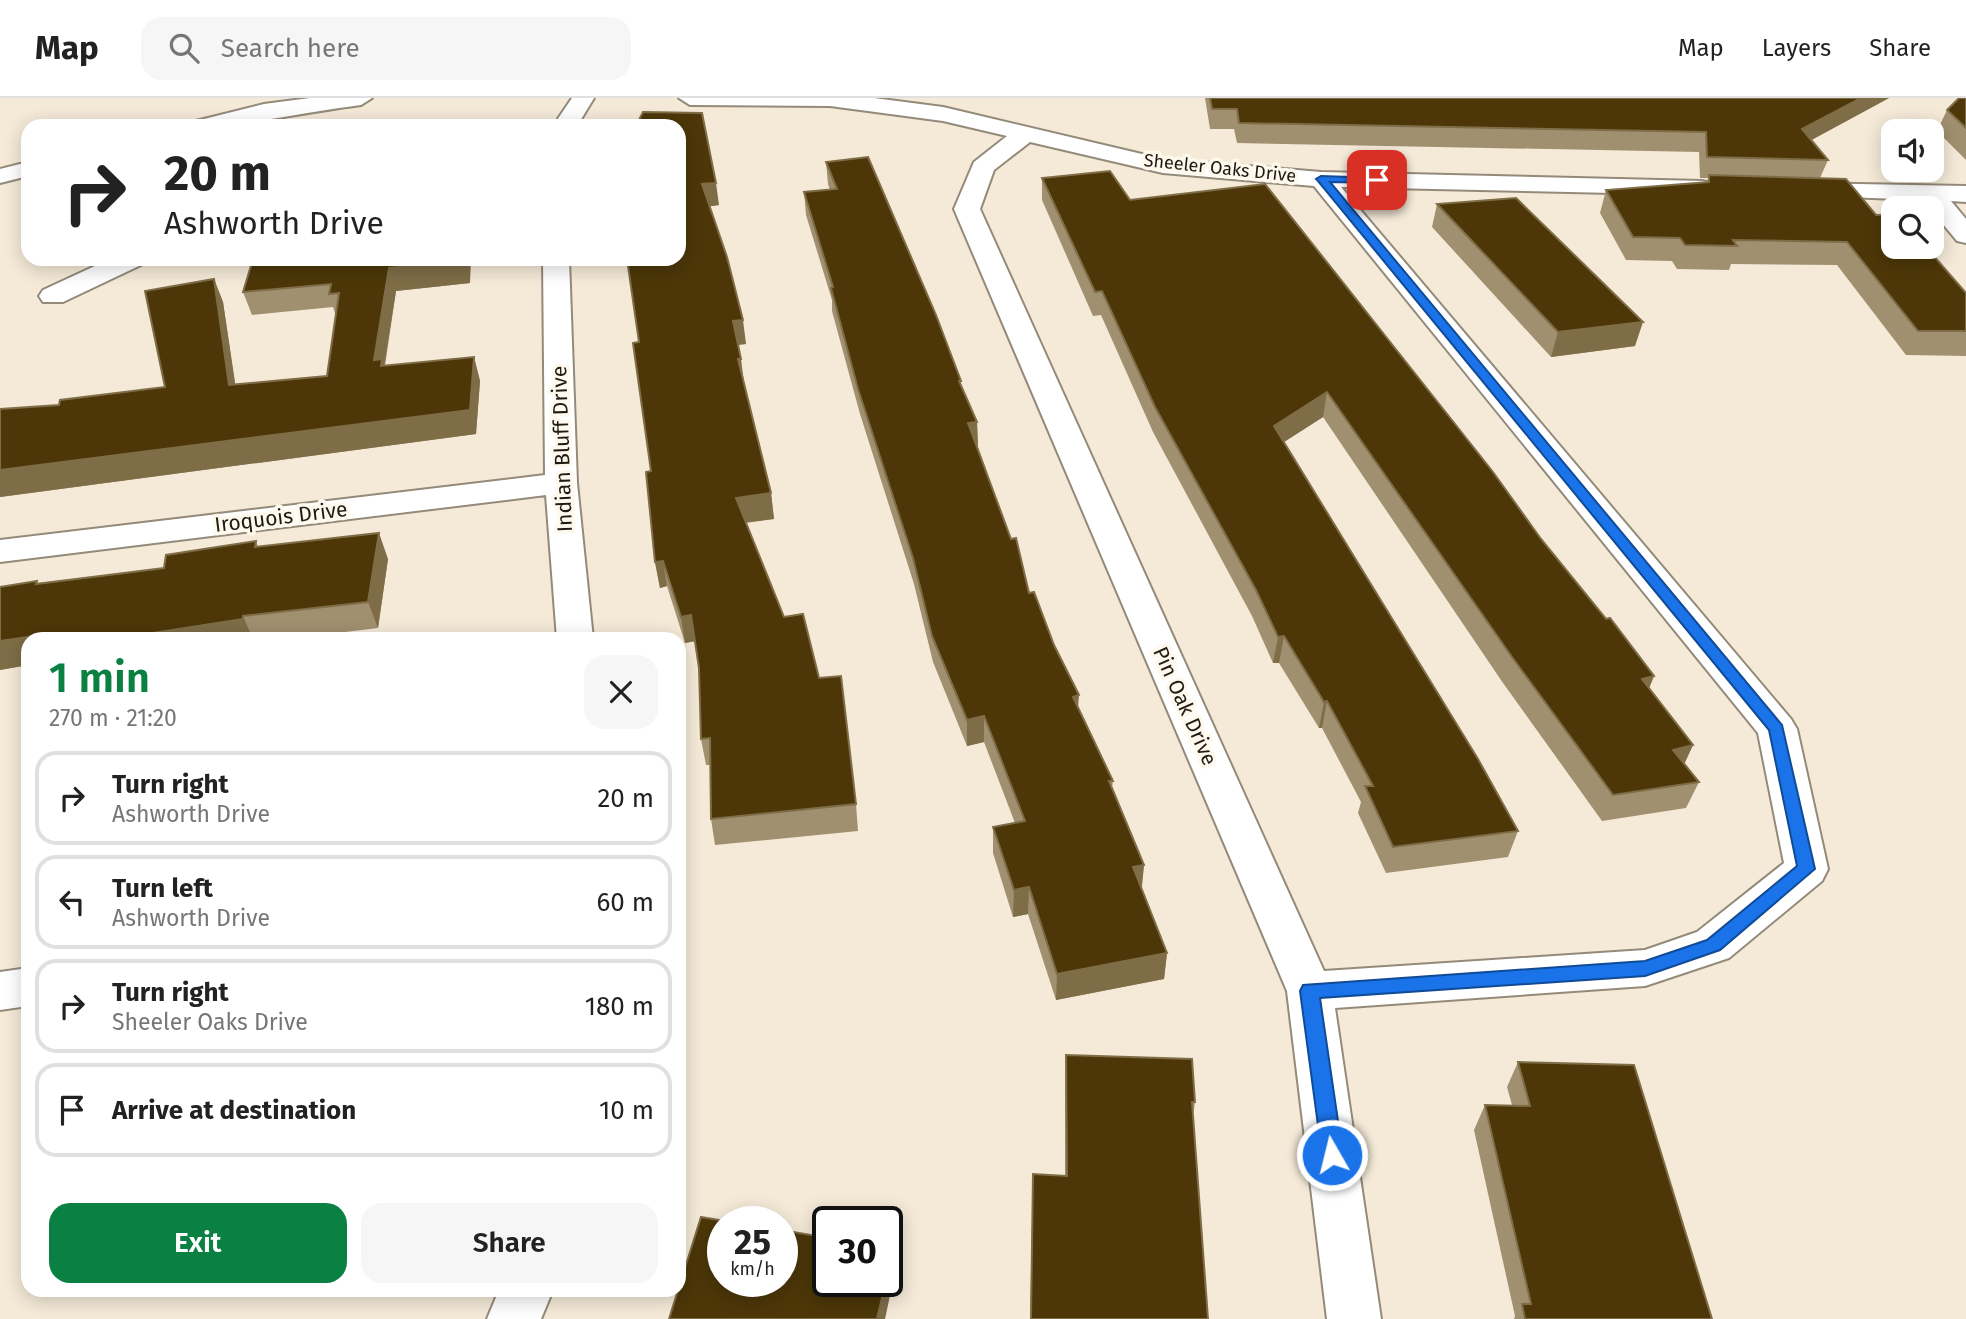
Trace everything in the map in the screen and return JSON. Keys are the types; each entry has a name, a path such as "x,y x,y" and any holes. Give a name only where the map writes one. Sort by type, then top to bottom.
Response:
{"street":[{"path":"232,119 264,111 361,98"},
{"path":"570,119 583,98"},
{"name":"Sheeler Oaks Drive","path":"690,98 830,99 943,114 1163,166 1321,179 1722,188"},
{"name":"Pin Oak Drive","path":"1026,133 983,167 967,209 1310,991 1354,1319"},
{"path":"0,176 21,171"},
{"path":"1310,991 1645,968 1713,945 1807,869 1777,729 1321,179"},
{"path":"1777,190 1966,194"},
{"path":"1930,193 1966,235"},
{"path":"53,296 117,266"},
{"name":"Indian Bluff Drive","path":"556,266 561,483 574,632"},
{"name":"Iroquois Drive","path":"0,551 561,483"},
{"path":"0,991 21,988"},
{"path":"514,1319 523,1297"}],"building":[{"path":"1210,98 1861,98 1802,129 1828,160 1707,157 1706,132 1239,123 1237,109 1212,109"},
{"path":"1959,98 1966,98 1966,128 1947,110"},
{"path":"643,112 702,113 716,183 702,184 727,257 743,320 733,321 741,359 738,359 771,493 736,498 784,617 803,614 819,678 841,676 856,804 711,819 710,738 701,739 699,668 691,615 681,617 663,561 655,562 646,472 651,471 633,343 639,342 628,266 686,266 686,119 640,119"},
{"path":"868,157 936,315 959,381 977,422 968,423 1011,539 1016,538 1029,593 1034,592 1054,645 1079,695 1073,697 1113,781 1109,781 1144,865 1133,867 1167,953 1057,974 1029,887 1014,890 993,827 1025,821 984,716 967,720 932,636 913,558 858,389 831,288 833,287 804,192 837,189 826,162"},
{"path":"1110,171 1130,200 1265,184 1493,472 1541,539 1606,619 1610,618 1654,676 1642,679 1693,745 1673,750 1699,782 1613,795 1512,657 1327,392 1274,426 1478,759 1518,831 1393,847 1365,786 1373,786 1327,701 1324,702 1284,636 1278,637 1256,590 1155,407 1102,291 1095,292 1042,178"},
{"path":"1709,175 1846,179 1876,215 1881,215 1881,259 1936,259 1966,293 1966,331 1918,331 1847,242 1733,240 1737,246 1685,245 1680,238 1633,237 1606,190 1709,182"},
{"path":"1516,198 1643,322 1558,332 1437,204"},
{"path":"251,266 408,266 389,268 374,360 382,359 381,366 474,357 470,410 0,470 0,409 59,405 60,400 165,387 145,291 214,279 229,385 327,376 339,293 329,294 331,284 243,292"},
{"path":"379,533 368,602 243,616 243,619 159,632 21,632 21,638 0,641 0,587 164,568 166,555 256,541 255,547"},
{"path":"1066,1055 1192,1059 1195,1102 1192,1102 1208,1319 1031,1319 1033,1174 1067,1176"},
{"path":"1518,1062 1634,1065 1712,1319 1525,1319 1522,1304 1531,1304 1485,1105 1530,1106"},
{"path":"701,1217 707,1218 707,1297 798,1297 798,1233 812,1235 812,1297 882,1297 877,1319 669,1319 676,1297 686,1297 686,1265"}],"route":[{"path":"1332,1155 1310,991 1645,968 1713,945 1807,869 1777,729 1321,179 1377,180"}]}
